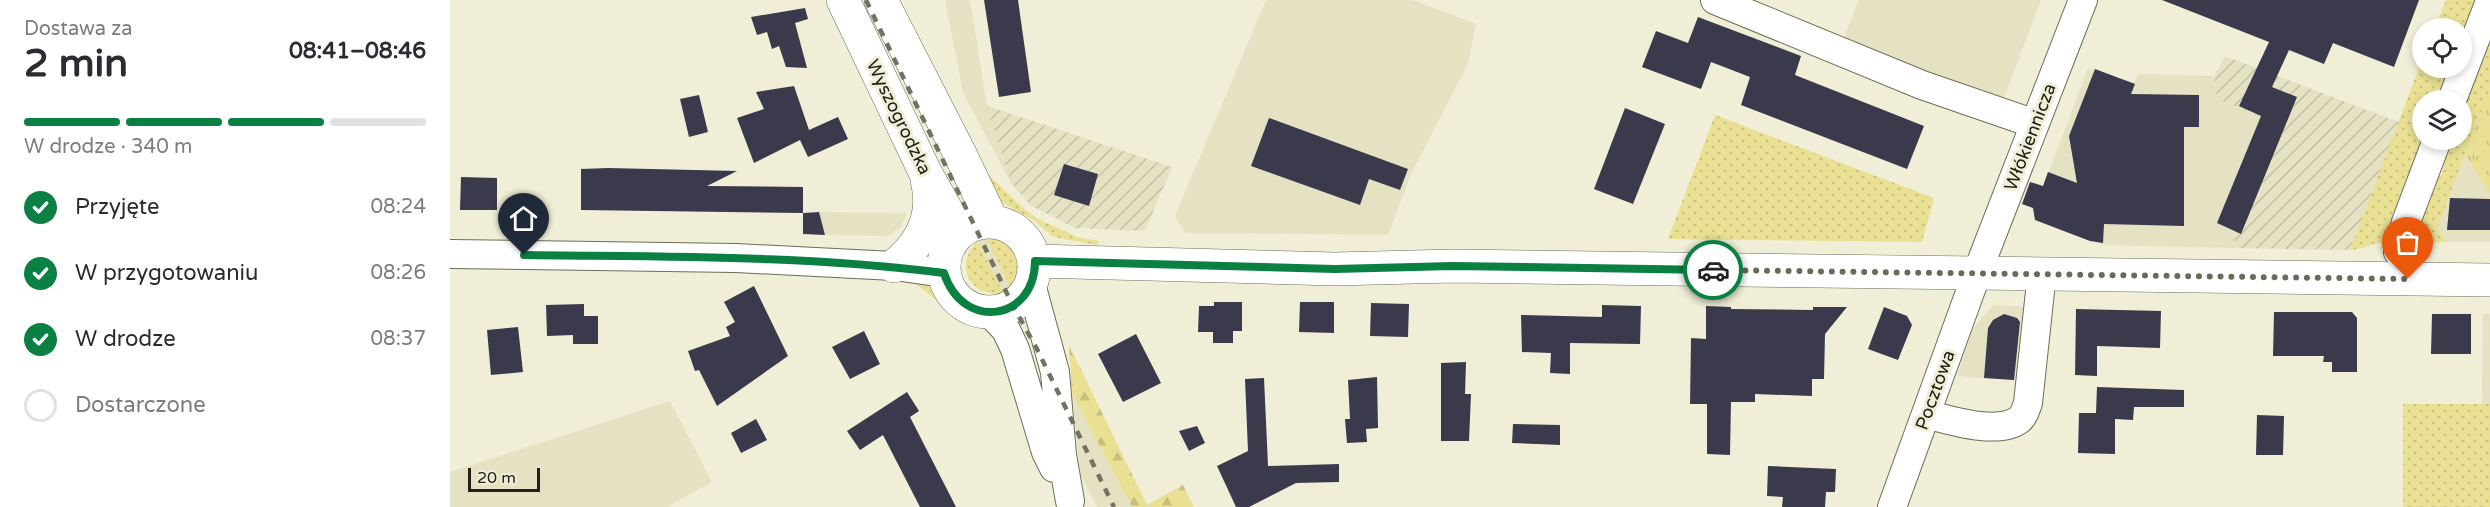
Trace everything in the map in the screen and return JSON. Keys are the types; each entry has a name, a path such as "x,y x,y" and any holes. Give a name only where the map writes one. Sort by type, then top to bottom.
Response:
{"main road":[{"name":"Wyszogrodzka","path":"843,0 925,172 958,233"},
{"name":"Wyszogrodzka","path":"881,0 992,221"},
{"path":"894,266 908,255 919,241 927,225 930,207 925,172"},
{"path":"992,221 1016,229 1025,238 1032,249 1033,273 1024,296 1013,306 989,312 965,305 955,296 944,273 945,256 958,233 974,224 992,221"},
{"path":"1033,273 1453,266 2490,280"}],"street":[{"path":"1715,0 1922,85 2035,124"},
{"name":"Włókiennicza","path":"1977,273 2082,0"},
{"path":"2456,90 2490,1"},
{"path":"2398,252 2406,222 2433,150"},
{"path":"450,254 736,258 894,266 944,273"},
{"path":"1033,273 1055,372 1062,455 1072,504"},
{"name":"Pocztowa","path":"1892,507 1977,273"},
{"path":"1926,414 1963,424 1992,426 2010,425 2022,418 2028,402 2042,273"},
{"path":"989,312 1006,330 1015,349 1046,452 1072,504"}],"shaded area":[{"path":"945,0 970,0 987,106 1011,183 963,93"},
{"path":"1266,0 1413,0 1476,24 1468,64 1411,174 1388,235 1185,233 1175,216"},
{"path":"1859,0 2041,0 2002,103 1844,37"},
{"path":"2225,56 2399,122 2350,250 2233,248 2236,231 2217,223 2261,117 2217,99 2214,76"},
{"path":"2088,68 2134,83 2138,74 2214,76 2217,99 2261,117 2217,223 2236,231 2233,248 2103,245 2036,220 2033,215 2035,209"},
{"path":"2490,88 2490,242 2447,242 2437,229 2467,150 2472,150 2472,136"},
{"path":"987,106 1172,167 1145,231 1075,228 1030,205 1011,183"},
{"path":"819,212 907,213 901,227 888,236 825,235"},
{"path":"986,237 1011,290 1003,293 978,241"},
{"path":"1993,305 2027,307 2018,381 1957,376 1972,330"},
{"path":"2483,314 2490,314 2490,404 2482,404"},
{"path":"1072,394 1132,507 1097,507 1080,473"},
{"path":"670,401 712,482 667,507 450,507 450,472"}],"green space":[{"path":"2446,0 2480,0 2472,21 2472,18 2439,18"},
{"path":"2490,22 2490,88 2472,136 2472,90 2466,90 2470,78 2472,78"},
{"path":"2415,78 2450,78 2446,90 2412,90 2412,150 2418,150 2386,242 2350,250"},
{"path":"2490,88 2490,194 2465,155 2467,150 2472,150 2472,136"},
{"path":"1715,115 1934,198 1922,242 1668,239"},
{"path":"2442,150 2467,150 2437,229 2447,242 2411,243 2433,175 2440,177 2444,167 2437,164"},
{"path":"972,159 1023,208 1038,219 1077,237 1099,241 1098,245 1052,236 1035,221 997,200"},
{"path":"995,235 1013,243 1023,257 1022,273 1011,290 986,237"},
{"path":"978,241 1003,293 981,290 968,278 967,260"},
{"path":"912,281 928,285 940,293 949,301 948,309"},
{"path":"1069,345 1147,505 1183,485 1194,507 1132,507 1072,394"},
{"path":"2403,404 2490,404 2490,507 2403,507"}],"building":[{"path":"984,0 1018,0 1031,92 999,97"},
{"path":"2162,0 2419,0 2394,67 2333,43 2324,64 2289,50 2272,87 2297,97 2241,234 2217,223 2261,116 2239,106 2269,42"},
{"path":"805,8 808,19 795,23 807,68 786,67 779,46 772,49 767,32 757,35 751,17"},
{"path":"1698,17 1801,56 1795,75 1924,126 1907,169 1741,105 1750,77 1711,62 1701,89 1642,67 1656,31 1688,43"},
{"path":"2095,69 2135,84 2131,94 2199,95 2199,127 2184,127 2184,226 2104,224 2103,243 2090,241 2035,220 2033,208 2022,204 2030,182 2043,186 2048,172 2077,183 2069,136"},
{"path":"794,86 809,130 838,117 848,139 808,157 800,140 754,163 737,118 764,109 756,92"},
{"path":"699,95 708,132 689,137 680,99"},
{"path":"1625,108 1665,124 1633,204 1594,189"},
{"path":"1269,118 1408,169 1400,190 1369,179 1360,205 1251,166"},
{"path":"1064,164 1098,174 1089,206 1054,195"},
{"path":"581,169 737,171 707,186 803,187 803,213 581,210"},
{"path":"461,177 497,178 497,210 460,210"},
{"path":"2450,198 2490,199 2490,230 2447,230"},
{"path":"819,212 825,235 803,234 803,213"},
{"path":"754,286 788,356 717,406 699,370 695,371 688,351 730,336 726,327 735,322 724,302"},
{"path":"1214,302 1242,302 1242,331 1233,331 1233,343 1213,343 1213,332 1198,332 1199,306 1214,306"},
{"path":"1300,302 1334,302 1334,333 1299,332"},
{"path":"1371,303 1409,304 1408,337 1370,336"},
{"path":"584,304 584,316 598,316 598,344 573,344 573,335 547,336 546,305"},
{"path":"1602,305 1641,306 1640,344 1570,343 1570,374 1550,373 1551,353 1522,352 1521,315 1602,317"},
{"path":"1706,306 1731,307 1731,309 1813,310 1813,307 1847,307 1825,334 1824,379 1812,379 1812,396 1755,394 1755,402 1731,402 1730,455 1707,454 1707,404 1690,404 1691,338 1706,339"},
{"path":"1884,307 1907,316 1912,325 1898,360 1868,349"},
{"path":"2076,309 2161,311 2160,348 2097,346 2097,376 2075,375"},
{"path":"2274,312 2352,312 2357,318 2357,372 2332,372 2332,362 2323,362 2324,356 2273,356"},
{"path":"2004,314 2017,318 2020,322 2014,380 1984,378 1988,328 1993,320"},
{"path":"2432,314 2471,314 2471,354 2431,354"},
{"path":"518,327 523,372 491,375 487,330"},
{"path":"864,331 880,364 850,379 832,347"},
{"path":"1136,334 1161,383 1123,402 1098,354"},
{"path":"1466,362 1465,394 1471,394 1469,441 1441,441 1441,363"},
{"path":"1377,377 1378,428 1366,429 1367,442 1347,443 1345,419 1350,419 1348,380"},
{"path":"1264,378 1268,466 1339,464 1339,482 1296,483 1249,507 1236,507 1217,466 1248,451 1245,379"},
{"path":"2097,387 2184,390 2184,407 2134,407 2133,420 2115,419 2115,454 2078,453 2079,413 2096,413"},
{"path":"907,392 919,411 910,417 956,507 920,507 883,435 860,450 847,431"},
{"path":"2257,415 2284,416 2283,455 2256,455"},
{"path":"756,419 767,440 741,453 731,433"},
{"path":"1513,424 1560,425 1560,445 1512,443"},
{"path":"1197,426 1205,443 1189,451 1179,431"},
{"path":"1768,466 1836,469 1835,492 1826,492 1825,507 1782,507 1783,497 1767,496"}],"railway":[{"path":"866,0 1013,306 1037,349 1114,507"}],"way so far":[{"path":"1713,270 2408,279"}],"route":[{"path":"524,255 736,258 894,266 944,273 955,296 965,305 989,312 1013,306 1024,296 1035,273 1035,261 1191,267 1335,269 1453,266 1713,270"}]}
